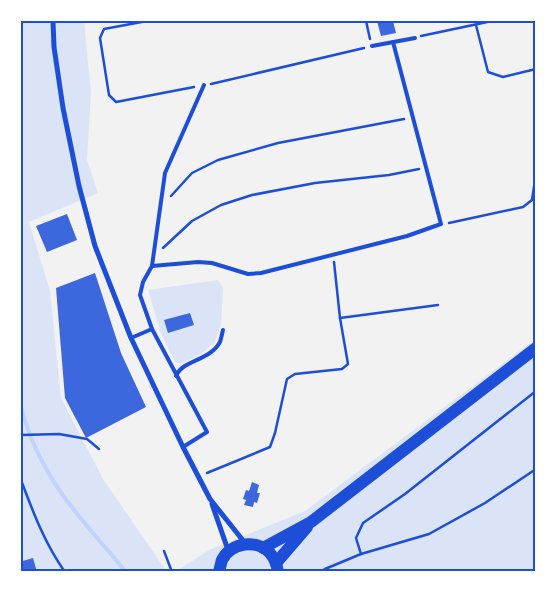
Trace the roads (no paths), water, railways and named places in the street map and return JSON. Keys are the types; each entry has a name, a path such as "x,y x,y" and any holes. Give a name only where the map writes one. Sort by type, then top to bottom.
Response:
{"main road":[{"path":"263,548 311,522 536,348"},
{"path":"277,568 311,522"},
{"path":"219,572 222,560 228,552 236,546 245,544 254,544 271,554 277,568"}],"street":[{"path":"53,21 54,47 63,108 79,186 95,246 131,338 183,448 210,499 228,552"},
{"path":"210,499 245,544"}],"lane":[{"path":"372,46 415,38"},
{"path":"152,266 198,262 212,263 248,274 261,273 407,236 442,224 393,42"},
{"path":"183,448 207,432 152,329 140,295 143,282 152,266 165,173 204,85"},
{"path":"131,338 152,329"},
{"path":"176,376 178,370 210,353 220,343 223,330"}],"waterway":[{"path":"21,407 37,451 53,481 75,512 126,572"}]}
